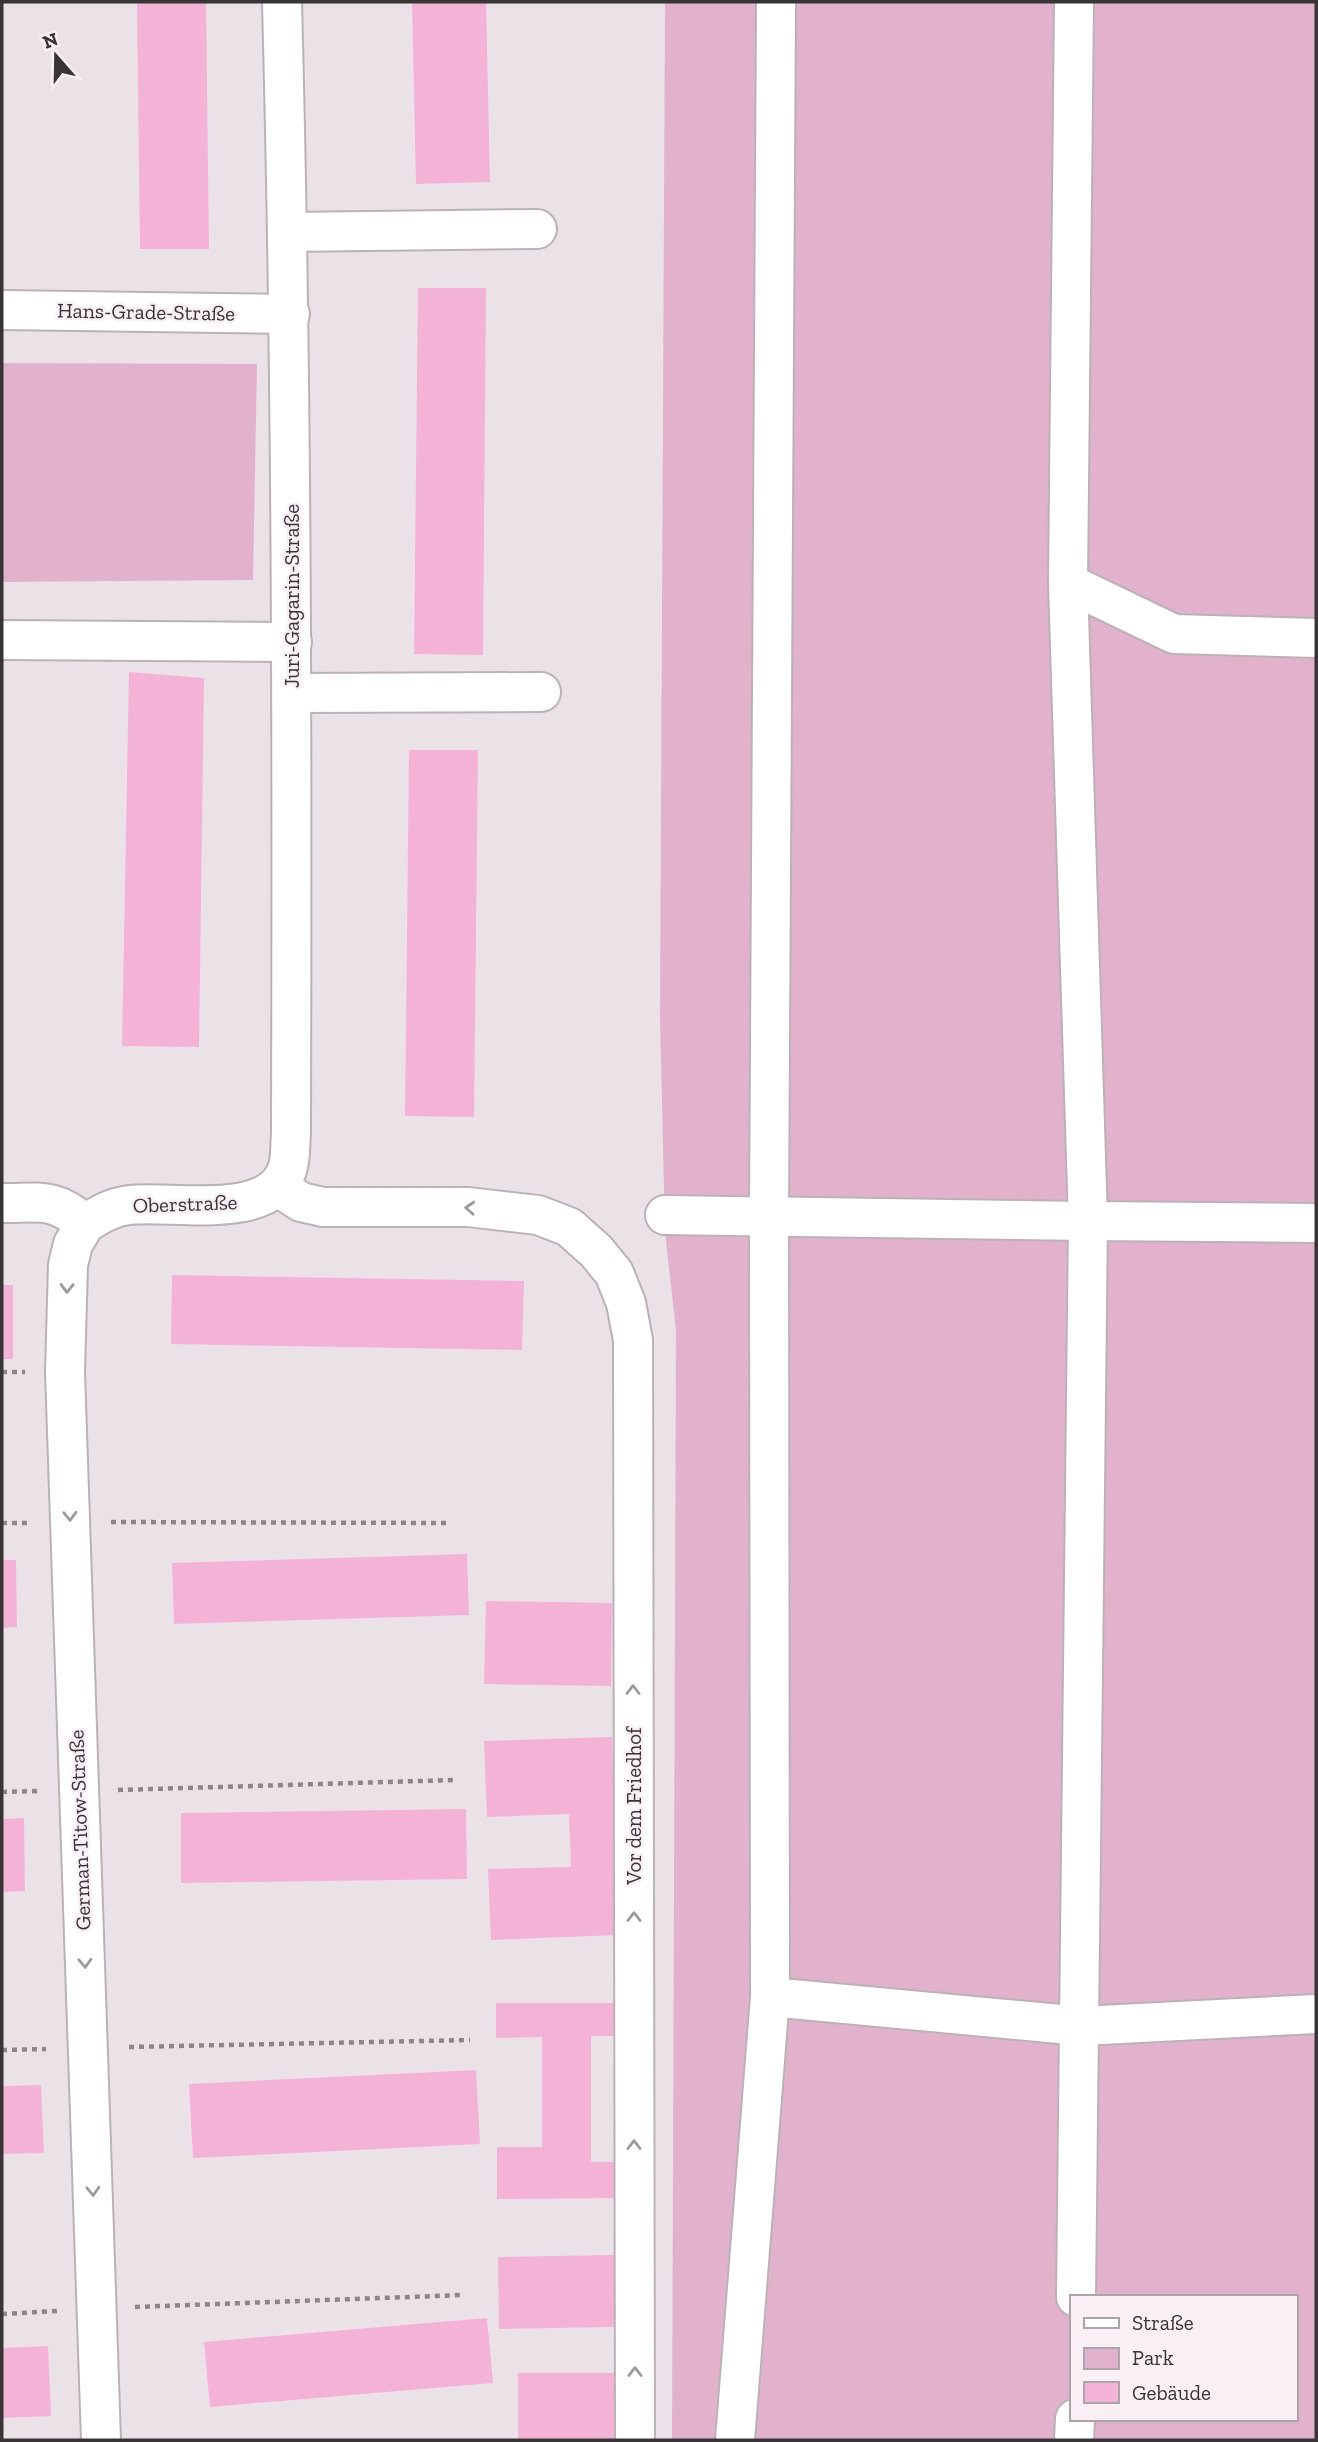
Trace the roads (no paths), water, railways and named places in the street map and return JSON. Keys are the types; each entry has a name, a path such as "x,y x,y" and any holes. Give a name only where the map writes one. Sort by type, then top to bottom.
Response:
{"street":[{"name":"Juri-Gagarin-Straße","path":"278,1187 288,1170 291,1133 293,693 290,314 282,2"},
{"path":"735,2440 769,1997 769,1216 776,2"},
{"path":"1074,2 1068,583 1088,1221 1076,2295"},
{"path":"288,232 537,229"},
{"name":"Hans-Grade-Straße","path":"2,310 290,314"},
{"path":"1068,583 1174,634 1316,638"},
{"path":"2,640 292,642"},
{"path":"293,693 541,692"},
{"name":"Vor dem Friedhof","path":"278,1187 301,1202 323,1208 468,1208 538,1215 569,1227 596,1251 614,1273 626,1303 633,1340 635,2440"},
{"name":"Oberstraße","path":"85,1224 103,1212 128,1205 234,1204 260,1199 278,1187"},
{"path":"2,1203 59,1205 85,1224"},
{"path":"664,1215 1316,1223"},
{"name":"German-Titow-Straße","path":"85,1224 73,1244 68,1265 65,1372 101,2440"},
{"path":"769,1997 1081,2026 1316,2014"},
{"path":"1074,2421 1074,2440"}]}
